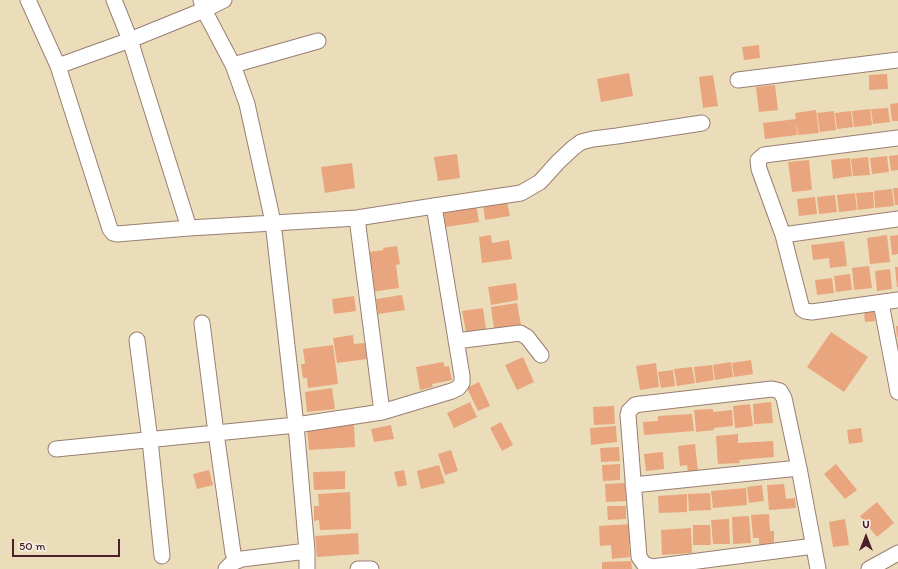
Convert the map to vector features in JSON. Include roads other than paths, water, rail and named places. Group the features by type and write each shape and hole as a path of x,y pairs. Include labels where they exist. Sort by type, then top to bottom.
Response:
{"street":[{"path":"28,0 58,66 110,229 113,233 117,234 273,222 357,218 521,193 540,182 572,148 581,142 592,139 702,123"},
{"path":"114,0 130,40 189,228"},
{"path":"58,66 130,40 202,5 224,0"},
{"path":"202,5 233,65 249,111 273,222 296,425 307,551 306,569"},
{"path":"233,65 318,41"},
{"path":"738,80 898,60"},
{"path":"898,138 764,155 758,160 759,168 783,235 800,306 805,312 898,300"},
{"path":"56,449 296,425 382,412 458,388 462,382 462,376 434,206"},
{"path":"357,218 382,412"},
{"path":"783,235 898,219"},
{"path":"881,303 898,385"},
{"path":"202,323 233,553"},
{"path":"456,341 520,333 527,337 541,355"},
{"path":"137,340 150,440 162,556"},
{"path":"814,546 652,566 644,564 639,557 628,415 629,411 635,405 772,389 780,391 784,398 799,468 814,546 818,569"},
{"path":"633,485 799,468"},
{"path":"226,569 232,563 242,559 307,551"},
{"path":"869,569 898,553"},
{"path":"358,569 371,569"}]}
